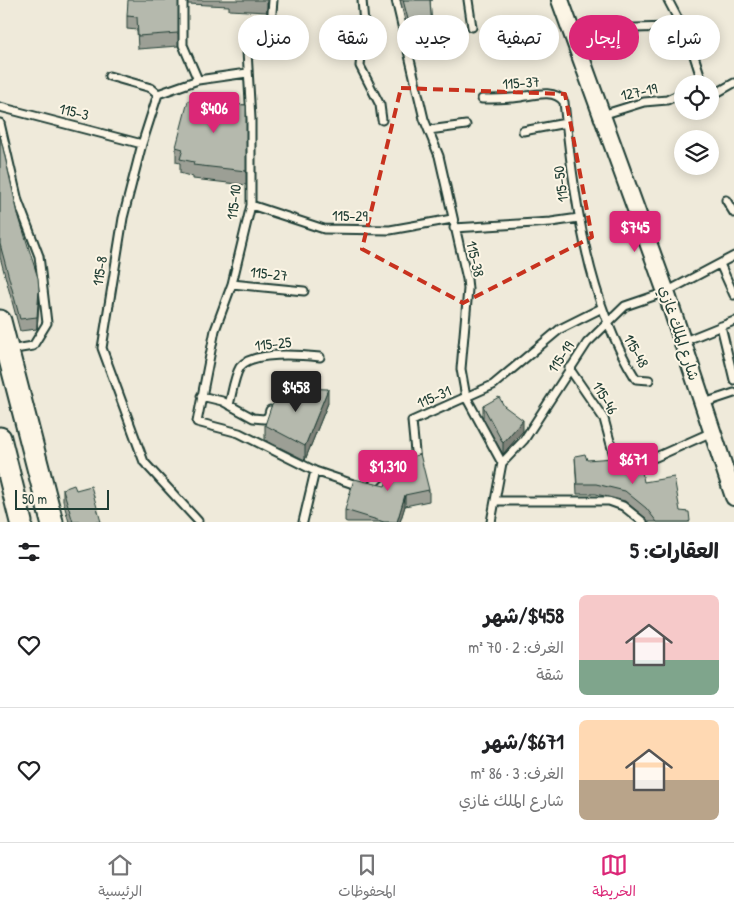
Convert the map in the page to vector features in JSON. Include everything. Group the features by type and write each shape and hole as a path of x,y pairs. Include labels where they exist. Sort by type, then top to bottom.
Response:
{"main road":[{"path":"0,321 52,522"},
{"path":"0,438 22,522"}],"street":[{"name":"شارع الملك غازي","path":"560,0 569,26"},
{"name":"شارع الملك غازي","path":"582,60 666,292 734,497"}],"lane":[{"path":"183,0 183,44 198,80"},
{"name":"115-10","path":"197,422 215,330 232,284 251,205 251,119 247,51 269,49 273,0"},
{"path":"362,0 364,24 360,66 380,105 382,120"},
{"name":"115-38","path":"396,0 429,130 439,156 468,289 461,369 466,398 502,463"},
{"path":"468,0 472,26"},
{"path":"668,0 676,15"},
{"path":"696,60 700,75"},
{"path":"109,76 151,88 158,94 198,80 247,73"},
{"path":"719,92 734,83"},
{"name":"115-8","path":"158,94 142,144 123,218 102,348 144,462 198,522"},
{"name":"115-37","path":"482,99 512,98 539,94 561,98"},
{"name":"127-19","path":"602,115 644,102 667,100 674,97"},
{"name":"115-50","path":"561,98 564,102 579,218 606,324"},
{"name":"115-3","path":"0,107 142,144"},
{"path":"0,123 18,201 39,256 47,323 32,346 8,350"},
{"path":"523,131 566,123"},
{"path":"429,130 466,125"},
{"path":"726,200 734,213"},
{"name":"115-29","path":"251,205 324,229 390,230 452,219"},
{"path":"454,228 551,222 579,218"},
{"name":"115-19","path":"502,463 524,440 586,343 625,306 666,292 734,256"},
{"path":"720,264 734,295"},
{"name":"115-27","path":"232,284 304,291"},
{"name":"115-31","path":"197,422 239,433 315,471 368,489 388,469 416,462 412,421 493,385 560,329 602,308"},
{"path":"682,342 734,321"},
{"name":"115-48","path":"606,324 636,380 649,380"},
{"path":"721,326 734,380"},
{"name":"115-25","path":"230,405 239,369 246,362 254,358 292,355 320,357"},
{"name":"115-46","path":"569,368 604,419 616,463 639,462 656,457 712,432"},
{"path":"702,404 734,393"},
{"path":"201,396 230,405 253,418 264,419 268,417 274,405"},
{"path":"491,522 502,463"},
{"path":"303,522 315,471"},
{"path":"495,501 609,501 623,506 643,522"}],"highlighted area":[{"path":"401,88 565,94 592,237 463,303 362,249"}],"building":[{"path":"128,0 178,0 178,33 138,36 137,17 127,16"},
{"path":"403,0 430,0 431,15 407,15"},
{"path":"228,95 229,104 246,105 246,171 193,165 194,162 180,159 183,149 176,147 188,101"},
{"path":"0,135 18,214 38,278 37,317 20,319 0,244"},
{"path":"297,388 328,389 305,446 265,425 271,407 279,395"},
{"path":"499,397 504,406 523,420 503,443 483,406"},
{"path":"420,454 429,490 405,495 397,522 384,522 345,510 354,479 385,486 387,481 394,483 390,465"},
{"path":"585,454 587,460 639,456 644,482 674,477 680,511 689,512 690,521 657,522 646,508 625,491 596,484 577,484 575,456"},
{"path":"74,485 76,490 91,486 101,522 73,522 63,489"}]}
